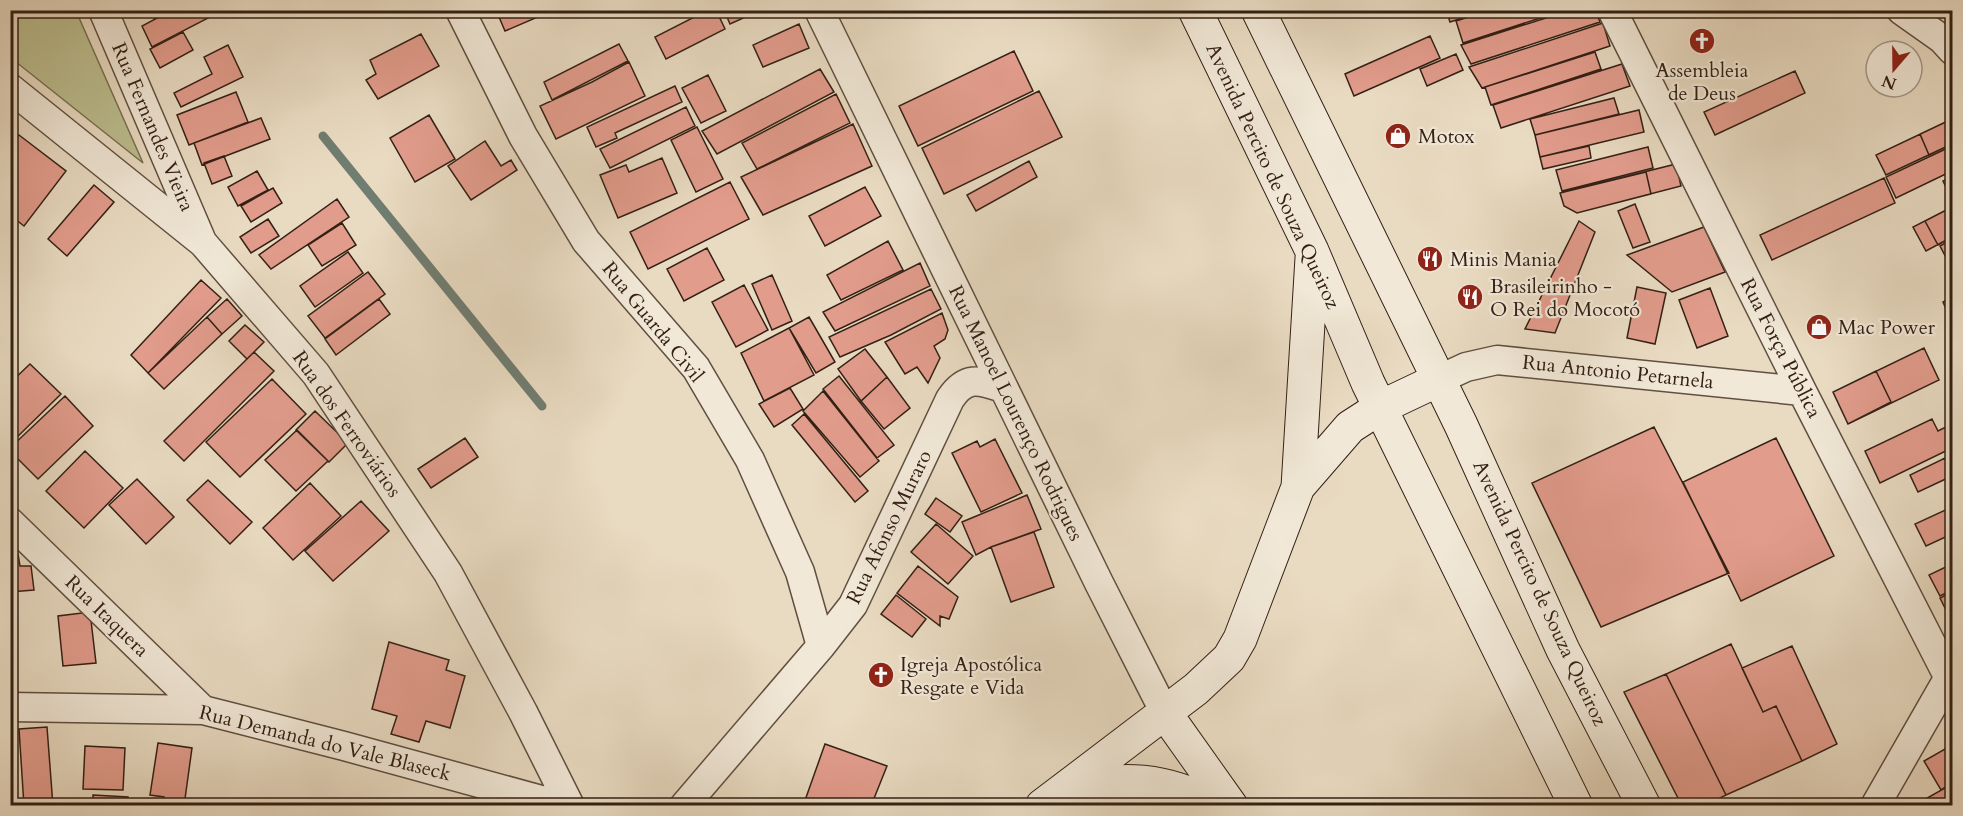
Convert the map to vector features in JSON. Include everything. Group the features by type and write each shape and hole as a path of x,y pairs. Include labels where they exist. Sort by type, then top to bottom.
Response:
{"main road":[{"name":"Avenida Percito de Souza Queiroz","path":"1194,10 1312,251 1368,383 1576,806"},
{"name":"Avenida Percito de Souza Queiroz","path":"1258,10 1461,425 1563,650 1644,806"},
{"path":"1042,806 1211,676 1229,658 1240,639 1298,487 1312,251"},
{"path":"1298,487 1350,427 1381,407 1438,380"},
{"name":"Rua Manoel Lourenço Rodrigues","path":"1165,713 1231,806"},
{"path":"1042,806 1079,788 1106,782 1137,781 1168,785 1197,795 1215,806"}],"street":[{"name":"Rua Fernandes Vieira","path":"103,10 203,243"},
{"name":"Rua Guarda Civil","path":"460,10 523,136 586,241 696,368 750,460 800,572 821,646"},
{"name":"Rua Manoel Lourenço Rodrigues","path":"819,10 1003,388 1165,713"},
{"name":"Rua Força Pública","path":"1612,10 1802,391 1951,681"},
{"path":"1901,10 1942,39 1953,50"},
{"name":"Rua dos Ferroviários","path":"10,88 203,243 316,374 448,573 523,712 570,806"},
{"name":"Rua Antonio Petarnela","path":"1438,380 1466,367 1497,360 1802,391"},
{"name":"Rua Afonso Muraro","path":"684,806 821,646 853,605 950,399 958,387 981,381 1003,388"},
{"name":"Rua Itaquera","path":"10,522 203,710"},
{"path":"1875,806 1951,681"},
{"name":"Rua Demanda do Vale Blaseck","path":"10,707 203,710 563,806"}],"green space":[{"path":"10,11 76,11 143,163 11,58"}],"building":[{"path":"151,10 172,10 155,19"},
{"path":"172,10 212,10 214,15 152,47 142,26"},
{"path":"496,10 554,10 505,31"},
{"path":"708,10 716,10 725,29 666,59 655,37"},
{"path":"724,10 761,10 730,24"},
{"path":"1446,10 1487,10 1450,22"},
{"path":"1490,10 1565,10 1463,43 1456,21"},
{"path":"1571,10 1595,10 1600,22 1471,64 1461,45"},
{"path":"1603,23 1610,46 1482,88 1469,67"},
{"path":"799,24 809,48 763,67 753,45"},
{"path":"183,32 193,50 160,68 150,49"},
{"path":"421,34 439,66 378,99 366,80 376,74 370,60"},
{"path":"1430,36 1440,58 1354,96 1345,74"},
{"path":"619,44 628,61 552,100 544,82"},
{"path":"228,45 243,77 181,107 174,93 212,74 204,57"},
{"path":"1014,51 1033,91 918,146 899,106"},
{"path":"1595,52 1601,69 1491,105 1485,87"},
{"path":"1456,54 1463,70 1427,86 1420,69"},
{"path":"629,62 645,96 556,139 540,106"},
{"path":"1622,64 1630,86 1501,128 1493,105"},
{"path":"820,69 834,92 717,154 702,131"},
{"path":"1795,71 1805,93 1715,135 1704,112"},
{"path":"708,75 726,111 701,123 682,88"},
{"path":"675,86 682,102 615,133 617,138 596,147 587,127"},
{"path":"1039,91 1062,137 944,194 922,148"},
{"path":"236,92 248,122 189,145 177,115"},
{"path":"836,94 850,123 757,169 742,143"},
{"path":"1614,98 1619,114 1535,135 1530,119"},
{"path":"686,107 695,126 610,168 600,149"},
{"path":"1639,110 1644,132 1540,157 1535,135"},
{"path":"429,115 455,159 415,182 390,138"},
{"path":"261,118 270,139 202,165 194,143"},
{"path":"1952,119 1952,144 1886,175 1876,155"},
{"path":"1952,119 1952,144 1929,155 1920,134"},
{"path":"853,124 872,166 763,215 741,177"},
{"path":"697,127 723,179 696,192 671,140"},
{"path":"19,135 66,171 24,226 10,215 10,146"},
{"path":"485,141 501,166 511,160 517,170 471,200 448,166"},
{"path":"1589,146 1591,158 1543,169 1540,157"},
{"path":"1952,146 1952,171 1896,198 1886,177"},
{"path":"1648,147 1653,168 1562,191 1556,170"},
{"path":"224,156 232,176 212,184 204,163"},
{"path":"662,158 677,193 618,218 600,175 626,165 629,172"},
{"path":"1029,161 1037,177 976,211 967,195"},
{"path":"1676,164 1681,186 1577,213 1564,206 1560,193"},
{"path":"257,171 268,190 238,206 228,187"},
{"path":"1646,172 1651,194 1577,213 1564,206 1560,193"},
{"path":"1952,177 1952,199 1943,181"},
{"path":"1884,178 1895,203 1772,260 1760,235"},
{"path":"1884,178 1895,203 1772,260 1760,235"},
{"path":"730,182 749,219 648,269 630,232"},
{"path":"94,185 114,202 67,256 48,239"},
{"path":"865,187 881,216 825,246 809,216"},
{"path":"273,188 282,203 251,222 241,206"},
{"path":"337,199 349,217 271,269 259,255"},
{"path":"1635,204 1650,242 1633,248 1618,211"},
{"path":"1952,207 1952,237 1926,251 1913,227"},
{"path":"1952,207 1952,237 1938,245 1925,221"},
{"path":"268,219 279,236 251,253 240,237"},
{"path":"1579,221 1595,232 1555,333 1525,329"},
{"path":"342,223 356,245 322,266 308,245"},
{"path":"1704,227 1725,272 1672,292 1627,255"},
{"path":"1952,239 1952,266 1951,267 1940,246"},
{"path":"888,241 903,270 841,300 827,275"},
{"path":"707,248 724,280 684,301 667,269"},
{"path":"348,252 363,273 315,307 300,286"},
{"path":"920,263 930,286 835,331 823,312"},
{"path":"368,272 385,294 325,338 308,316"},
{"path":"772,275 792,321 772,330 752,284"},
{"path":"201,280 221,298 148,373 131,355"},
{"path":"744,285 768,330 736,347 712,302"},
{"path":"1637,287 1666,293 1655,344 1627,338"},
{"path":"1710,288 1728,336 1697,348 1679,300"},
{"path":"931,289 941,309 891,335 840,357 829,337"},
{"path":"1952,297 1952,322 1943,302"},
{"path":"227,299 242,316 222,334 207,317"},
{"path":"379,299 390,314 336,355 325,339"},
{"path":"942,313 948,330 945,339 934,346 940,358 928,383 917,367 905,374 885,342"},
{"path":"207,317 222,334 164,389 148,373"},
{"path":"809,317 835,362 816,373 789,328"},
{"path":"245,325 264,342 247,359 229,341"},
{"path":"789,328 814,375 764,401 741,353"},
{"path":"1924,348 1939,380 1848,424 1833,392"},
{"path":"865,349 887,377 861,401 838,369"},
{"path":"254,352 274,371 184,461 164,441"},
{"path":"30,364 61,394 10,444 10,383"},
{"path":"1876,371 1891,402 1848,424 1833,392"},
{"path":"839,376 894,445 877,458 823,389"},
{"path":"887,377 910,408 884,429 861,401"},
{"path":"272,379 306,414 240,477 206,442"},
{"path":"790,388 803,409 774,427 759,404"},
{"path":"823,391 879,461 860,477 803,411"},
{"path":"65,396 93,426 38,479 10,451 10,448"},
{"path":"315,411 348,443 329,462 296,430"},
{"path":"804,414 868,491 855,502 792,425"},
{"path":"1932,419 1938,431 1952,424 1952,448 1880,483 1865,451"},
{"path":"1654,427 1729,573 1601,627 1532,483"},
{"path":"297,430 328,461 296,491 265,460"},
{"path":"465,438 478,457 431,488 418,469"},
{"path":"1776,438 1834,556 1741,601 1683,482"},
{"path":"995,439 1022,493 981,512 952,453 977,441 980,447"},
{"path":"85,451 123,488 84,528 46,491"},
{"path":"1945,458 1952,476 1918,492 1910,475"},
{"path":"137,479 174,517 146,544 109,505"},
{"path":"208,480 252,522 230,544 187,500"},
{"path":"310,483 341,516 293,560 263,528"},
{"path":"1027,495 1041,529 991,547 976,555 962,522"},
{"path":"936,498 962,516 950,532 925,514"},
{"path":"361,501 389,531 333,581 305,551"},
{"path":"1952,507 1952,534 1926,546 1915,524"},
{"path":"936,524 973,556 948,584 911,552"},
{"path":"1034,532 1054,587 1011,602 991,547"},
{"path":"18,554 20,566 31,566 34,590 10,592 10,555"},
{"path":"1952,564 1952,590 1940,596 1929,575"},
{"path":"918,566 958,597 949,619 940,616 940,626 897,593"},
{"path":"1952,592 1952,622 1940,598"},
{"path":"896,595 926,619 912,637 881,614"},
{"path":"90,612 96,663 63,666 58,616"},
{"path":"389,642 449,660 446,670 465,676 450,728 426,721 419,742 391,734 397,716 372,709"},
{"path":"1731,644 1763,712 1776,706 1802,761 1726,795 1666,674"},
{"path":"1792,646 1837,744 1802,761 1776,706 1763,712 1742,668"},
{"path":"1666,674 1726,795 1705,806 1682,806 1624,692"},
{"path":"47,727 53,806 24,806 19,729"},
{"path":"158,743 192,748 184,806 163,806 164,797 150,795"},
{"path":"825,744 887,766 871,806 803,806"},
{"path":"1952,745 1952,783 1941,790 1924,761"},
{"path":"85,746 125,748 123,790 83,789"},
{"path":"1952,784 1952,806 1913,806"},
{"path":"93,795 128,797 127,806 93,806"}],"waterway":[{"path":"323,136 542,406"}],"place":[{"name":"Assembleia de Deus","path":"1702,41"},
{"name":"Motox","path":"1398,136"},
{"name":"Minis Mania","path":"1430,259"},
{"name":"Brasileirinho - O Rei do Mocotó","path":"1470,297"},
{"name":"Mac Power","path":"1819,327"},
{"name":"Igreja Apostólica Resgate e Vida","path":"881,675"}]}
